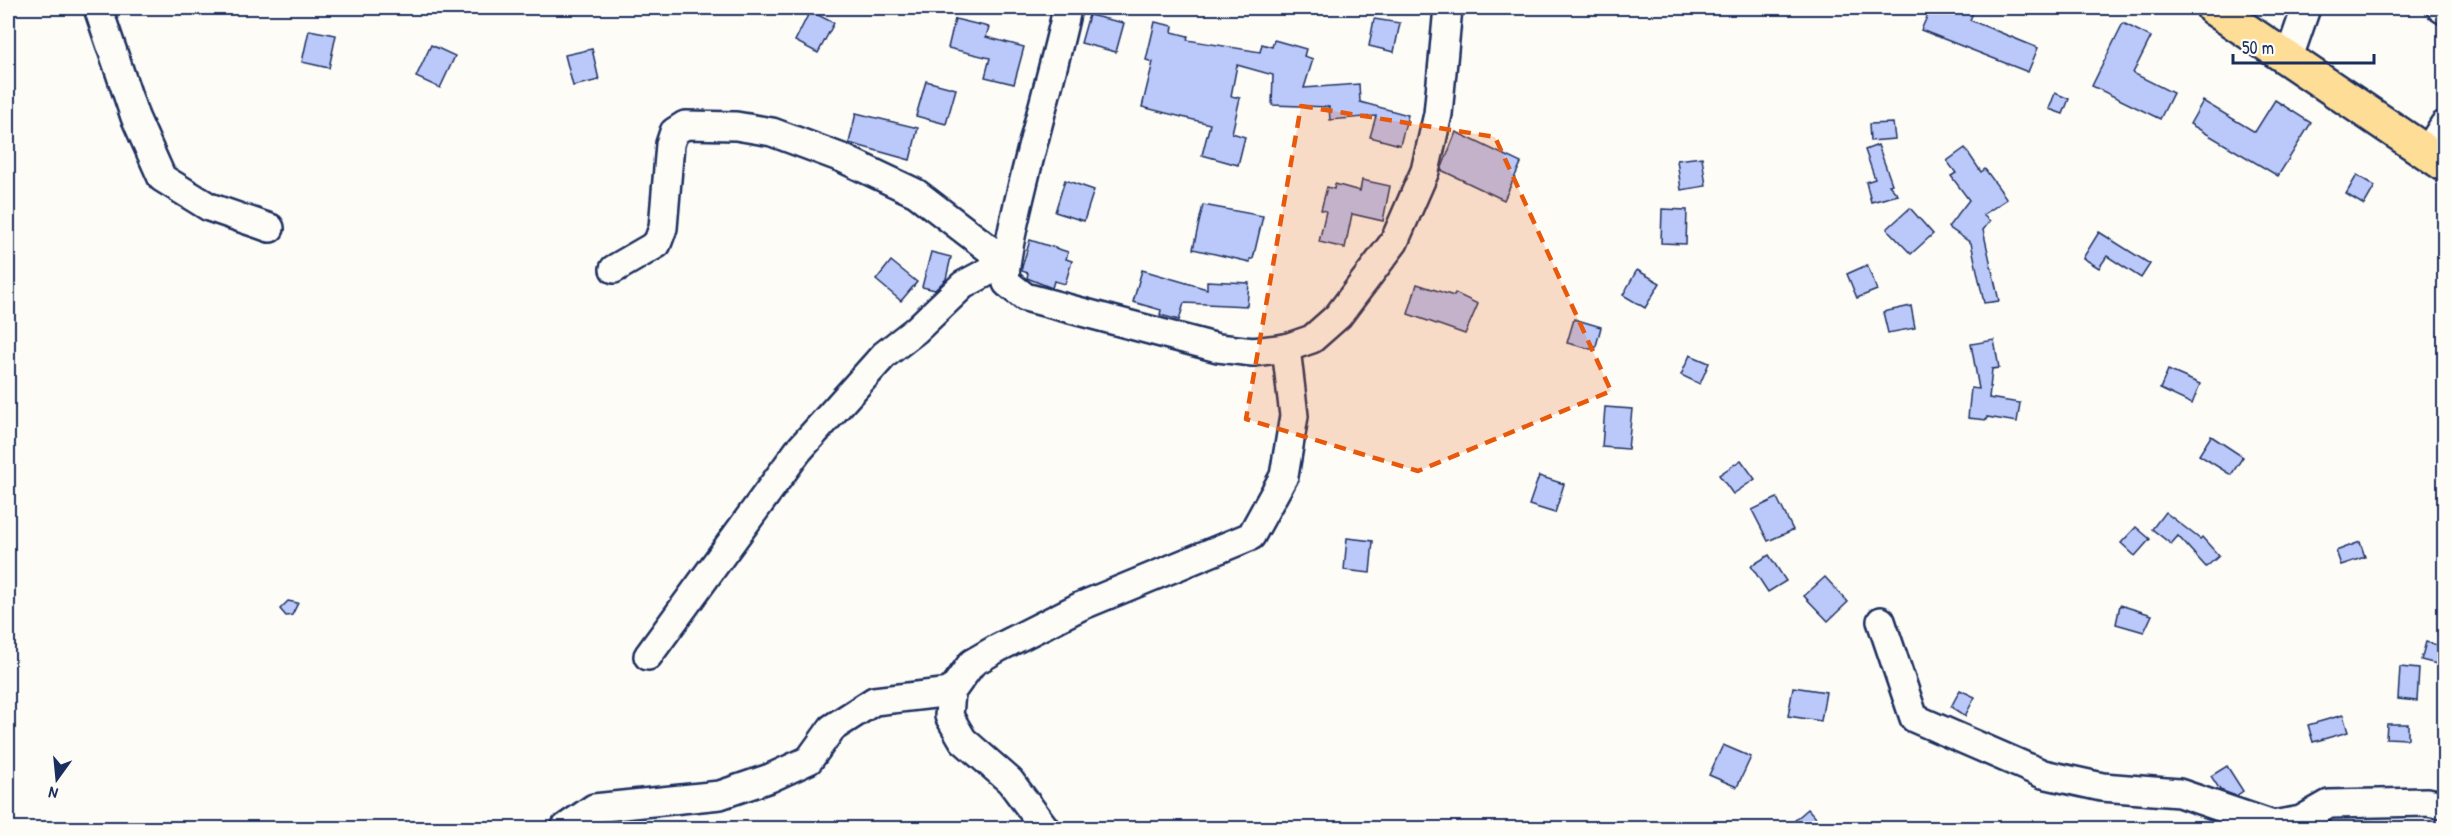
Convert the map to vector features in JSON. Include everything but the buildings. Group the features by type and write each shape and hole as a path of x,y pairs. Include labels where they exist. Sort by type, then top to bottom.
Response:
{"main road":[{"path":"2213,8 2289,57 2439,147"}],"street":[{"path":"98,8 131,107 162,178 208,207 270,228"},
{"path":"1068,8 1006,262 1004,276 1007,283 1025,297 1218,348 1253,352 1286,348 1312,339 1338,316 1394,242 1425,171 1438,114 1448,8"},
{"path":"2289,57 2306,8"},
{"path":"614,269 657,244 663,228 670,144 674,132 685,125 735,126 772,132 842,158 916,193 1006,262"},
{"path":"648,656 798,451 884,355 916,330 963,285 1006,262"},
{"path":"1045,828 1010,781 963,740 949,716 951,692 972,663 998,648 1081,606 1251,536 1284,476 1294,416 1286,348"},
{"path":"1881,621 1914,718 2043,774 2102,787 2179,793 2273,825 2301,820 2329,804 2427,802 2445,805"},
{"path":"565,828 594,808 720,795 770,778 809,760 832,728 874,701 951,692"}],"highlighted area":[{"path":"1301,106 1495,137 1611,391 1418,471 1246,419"}]}
